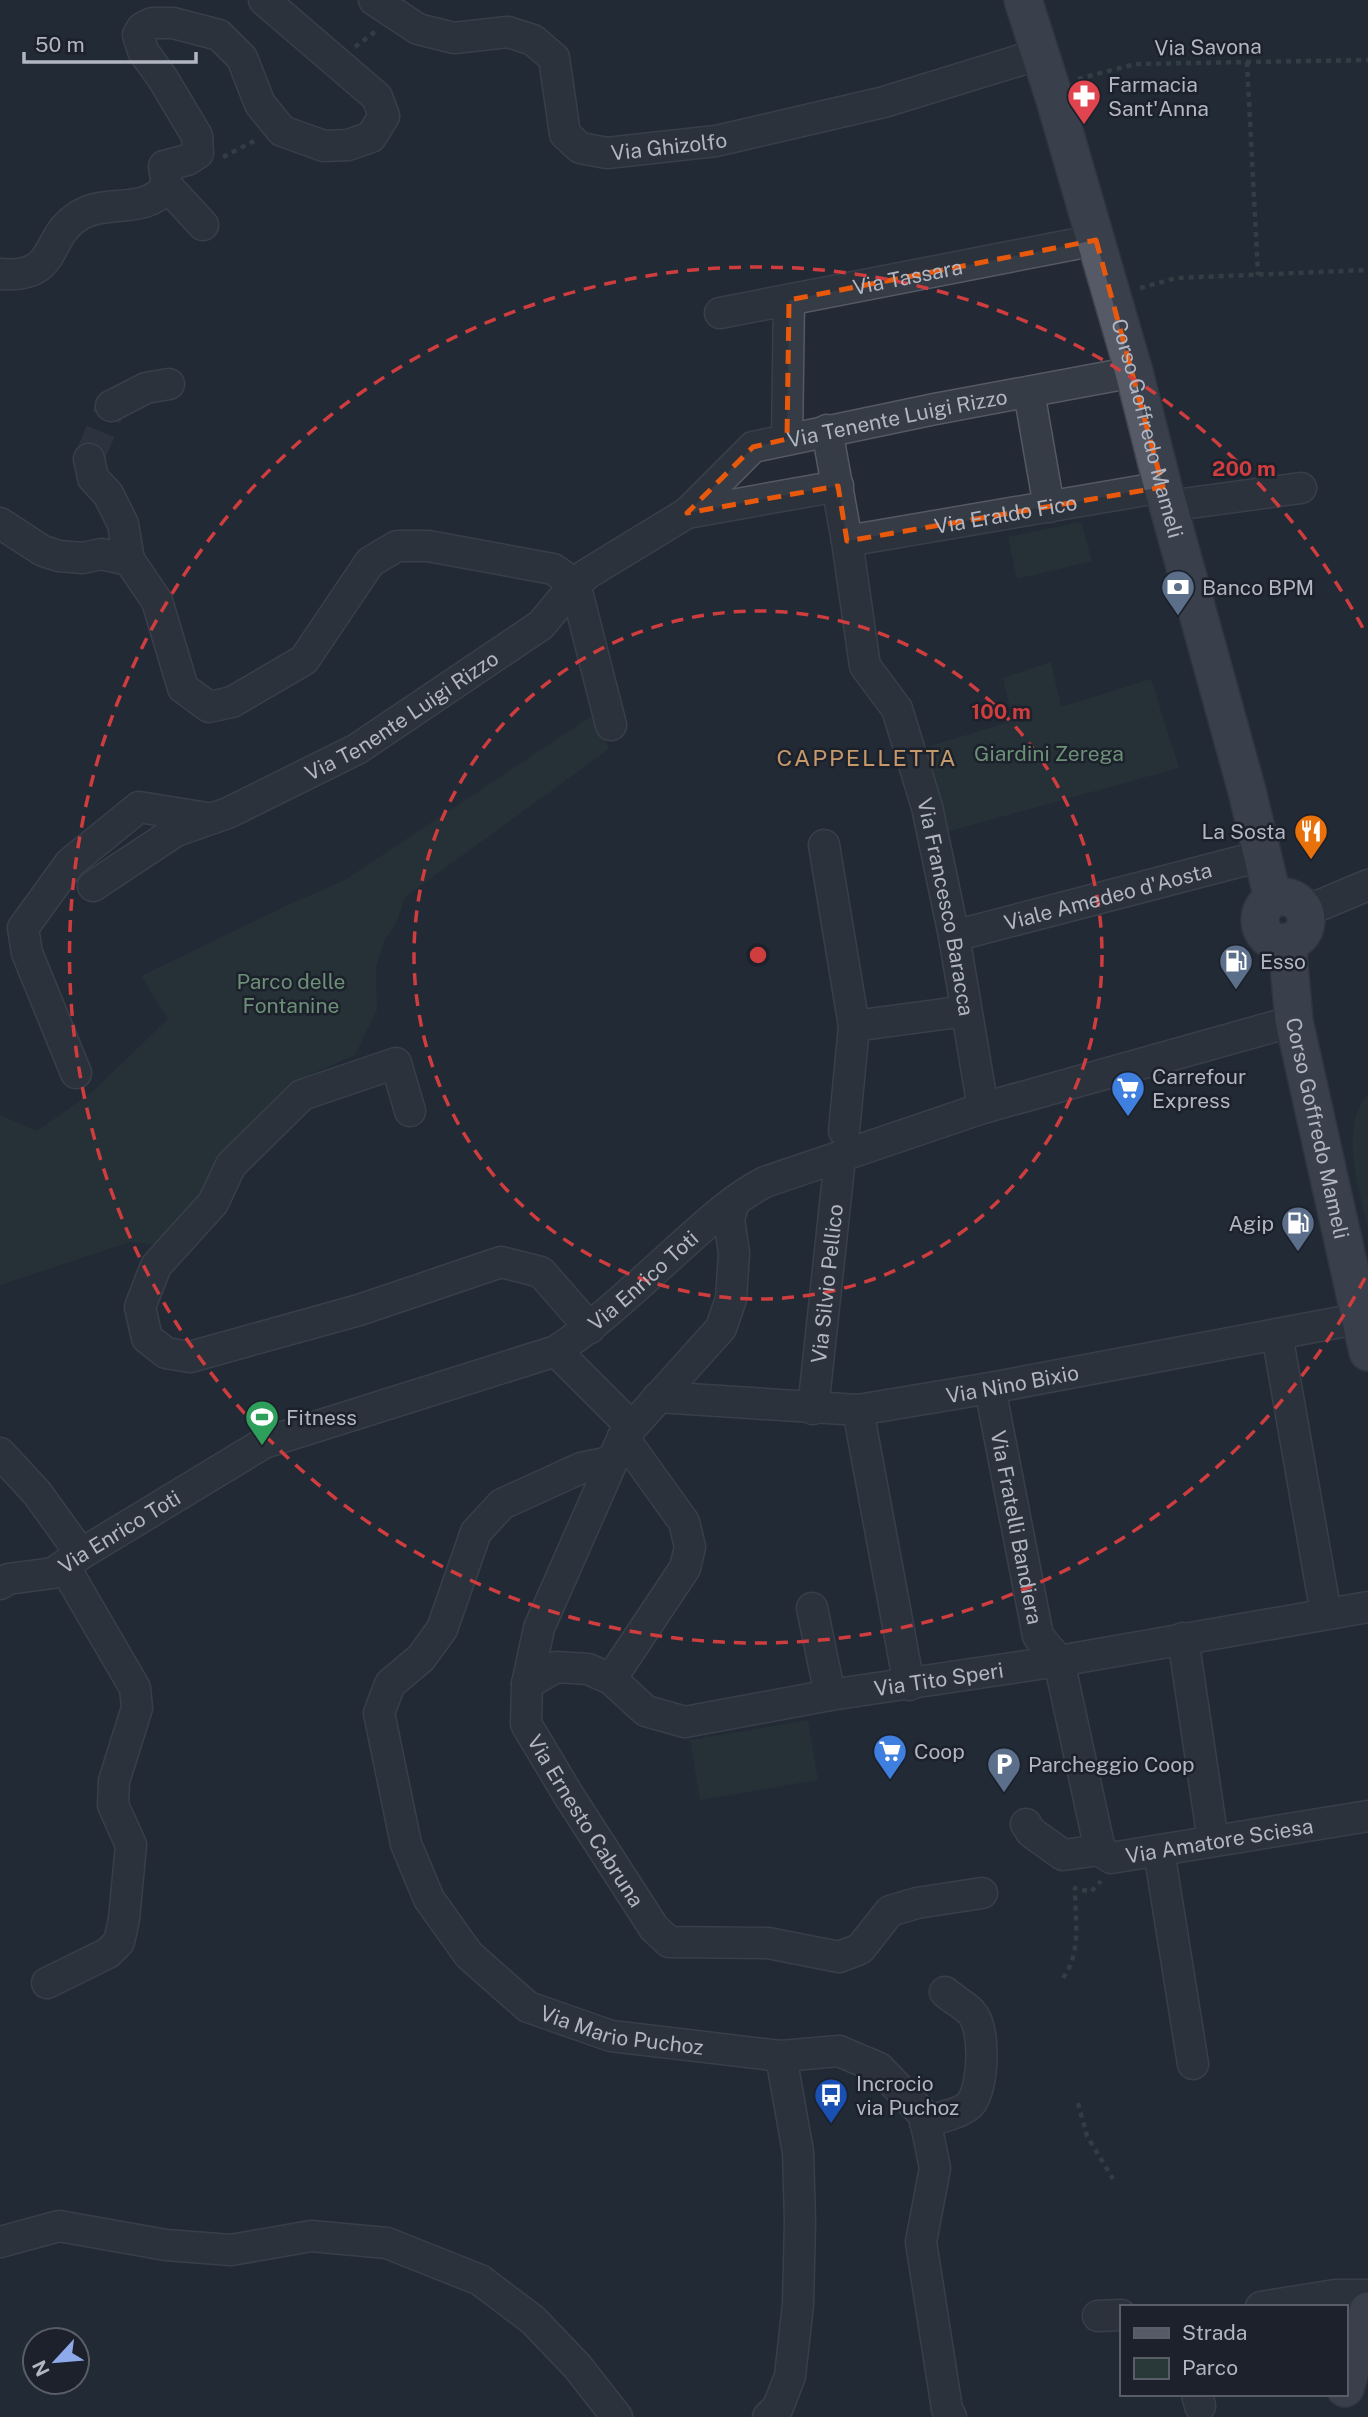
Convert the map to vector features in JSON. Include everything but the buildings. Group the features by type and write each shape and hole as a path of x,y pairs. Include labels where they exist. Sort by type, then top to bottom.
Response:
{"main road":[{"name":"Corso Goffredo Mameli","path":"1023,0 1134,372 1247,791 1261,856 1288,918 1294,1021 1365,1335"},
{"path":"1347,2379 1368,2311"},
{"path":"1338,2417 1343,2396"}],"street":[{"path":"202,225 167,186 164,166 187,160 198,153 197,135 143,51 138,35 142,28 152,23 173,23 219,35 242,58 260,104 280,128 324,145 348,145 371,137 384,116 377,97 264,0"},
{"name":"Via Ghizolfo","path":"386,8 418,29 454,38 508,32 533,40 554,58 565,134 580,148 607,153 716,141 884,102 1045,70"},
{"path":"0,274 16,275 31,272 41,266 65,229 84,212 150,201 167,186"},
{"name":"Via Tassara","path":"720,313 1096,240"},
{"path":"787,439 789,300"},
{"name":"Via Tenente Luigi Rizzo","path":"93,886 176,831 228,813 357,749 541,625 575,584 687,513 752,447 827,430 1134,372"},
{"path":"111,406 146,388 169,384"},
{"path":"1028,392 1048,507"},
{"name":"Via Francesco Baracca","path":"827,430 866,666 898,709 927,807 954,936 983,1108"},
{"path":"89,459 93,478 108,494 123,524 129,560 157,601 183,688 209,706 232,702 304,660 370,562 397,546 428,546 553,569 575,584 611,725"},
{"name":"Via Tenente Luigi Rizzo","path":"687,513 838,486"},
{"name":"Via Eraldo Fico","path":"847,541 1048,507 1301,488"},
{"path":"0,523 43,551 59,556 83,558 101,554 129,560"},
{"path":"76,1073 27,953 23,928 70,863 139,807 211,819"},
{"name":"Via Silvio Pellico","path":"813,1409 854,1026 824,845"},
{"name":"Viale Amedeo d'Aosta","path":"954,936 1261,856"},
{"path":"1288,918 1368,885"},
{"path":"854,1026 966,1011"},
{"name":"Via Enrico Toti","path":"3,1579 53,1573 264,1443 556,1351 590,1328 708,1222 749,1191 842,1144 983,1108 1294,1021"},
{"path":"411,1111 396,1063 302,1095 231,1165 213,1203 156,1266 140,1307 147,1338 166,1353 190,1357 359,1310 501,1262 541,1272 590,1328"},
{"name":"Via Ernesto Cabruna","path":"734,1202 729,1219 734,1253 731,1299 721,1328 621,1442 539,1628 527,1684 527,1724 569,1796 654,1928 669,1942 768,1943 839,1957 860,1948 890,1911 918,1903 982,1893"},
{"path":"1277,1334 1326,1614"},
{"name":"Via Nino Bixio","path":"658,1397 858,1410 1277,1334 1365,1335"},
{"path":"556,1351 621,1442 684,1522 690,1547 685,1568 611,1679"},
{"name":"Via Fratelli Bandiera","path":"990,1388 1038,1636 1059,1661"},
{"path":"858,1410 909,1685"},
{"name":"Via Mario Puchoz","path":"621,1442 581,1468 502,1504 476,1532 442,1629 421,1658 390,1684 379,1713 406,1844 429,1899 469,1955 528,2007 611,2036 781,2056 839,2051 878,2068 924,2115 935,2168 921,2242 947,2409 951,2417"},
{"path":"0,1453 37,1493 73,1560 135,1688 137,1708 114,1781 113,1805 131,1845 124,1919 119,1942 108,1953 47,1983"},
{"name":"Via Tito Speri","path":"527,1684 556,1667 588,1669 611,1679 646,1711 685,1723 830,1695 1059,1661 1368,1607"},
{"path":"811,1608 830,1695"},
{"path":"1183,1638 1213,1841"},
{"name":"Via Amatore Sciesa","path":"1059,1661 1106,1854 1159,1851 1368,1816"},
{"path":"1026,1824 1031,1832 1063,1855 1106,1854"},
{"path":"1159,1851 1193,2064"},
{"path":"925,2122 966,2108 972,2103 982,2074 981,2045 972,2012 945,1992"},
{"path":"768,2417 778,2407 790,2376 798,2304 798,2152 781,2056"},
{"path":"0,2242 59,2226 166,2245 231,2250 311,2236 387,2243 480,2280 533,2320 577,2366 617,2417"},
{"path":"1273,2305 1335,2295 1368,2295"}],"path":[{"path":"335,62 386,8"},
{"name":"Via Savona","path":"1045,70 1135,64 1368,60"},
{"path":"1247,62 1258,275"},
{"path":"222,157 280,128"},
{"path":"1112,296 1176,278 1368,270"},
{"path":"1063,1978 1076,1949 1074,1888 1091,1892 1106,1875 1106,1854"},
{"path":"1078,2103 1087,2136 1113,2179"}],"highlighted area":[{"path":"1096,240 1163,487 847,541 838,486 687,513 753,447 787,439 789,300"}],"green space":[{"path":"1081,522 1092,561 1017,579 1008,537"},
{"name":"Giardini Zerega","path":"1051,662 1061,707 1151,679 1179,768 942,833 923,748 1013,721 1003,678"},
{"name":"Parco delle Fontanine","path":"596,713 609,749 405,897 397,921 384,941 376,968 377,1010 355,1055 293,1082 162,1245 130,1242 0,1285 0,1115 37,1131 91,1093 168,1019 141,976 345,880"},
{"path":"1368,1094 1368,1229 1357,1178 1353,1141 1354,1123 1359,1107"},
{"path":"808,1720 818,1780 700,1800 690,1740"}],"tunnel":[{"path":"89,459 111,406"}],"place":[{"name":"Farmacia Sant'Anna","path":"1084,126"},
{"name":"Banco BPM","path":"1178,617"},
{"name":"La Sosta","path":"1311,861"},
{"name":"Esso","path":"1236,991"},
{"name":"Carrefour Express","path":"1128,1118"},
{"name":"Agip","path":"1298,1253"},
{"name":"Fitness","path":"262,1447"},
{"name":"Coop","path":"890,1781"},
{"name":"Parcheggio Coop","path":"1004,1794"},
{"name":"Incrocio via Puchoz","path":"831,2125"}],"district":[{"name":"CAPPELLETTA","path":"867,757"}]}
